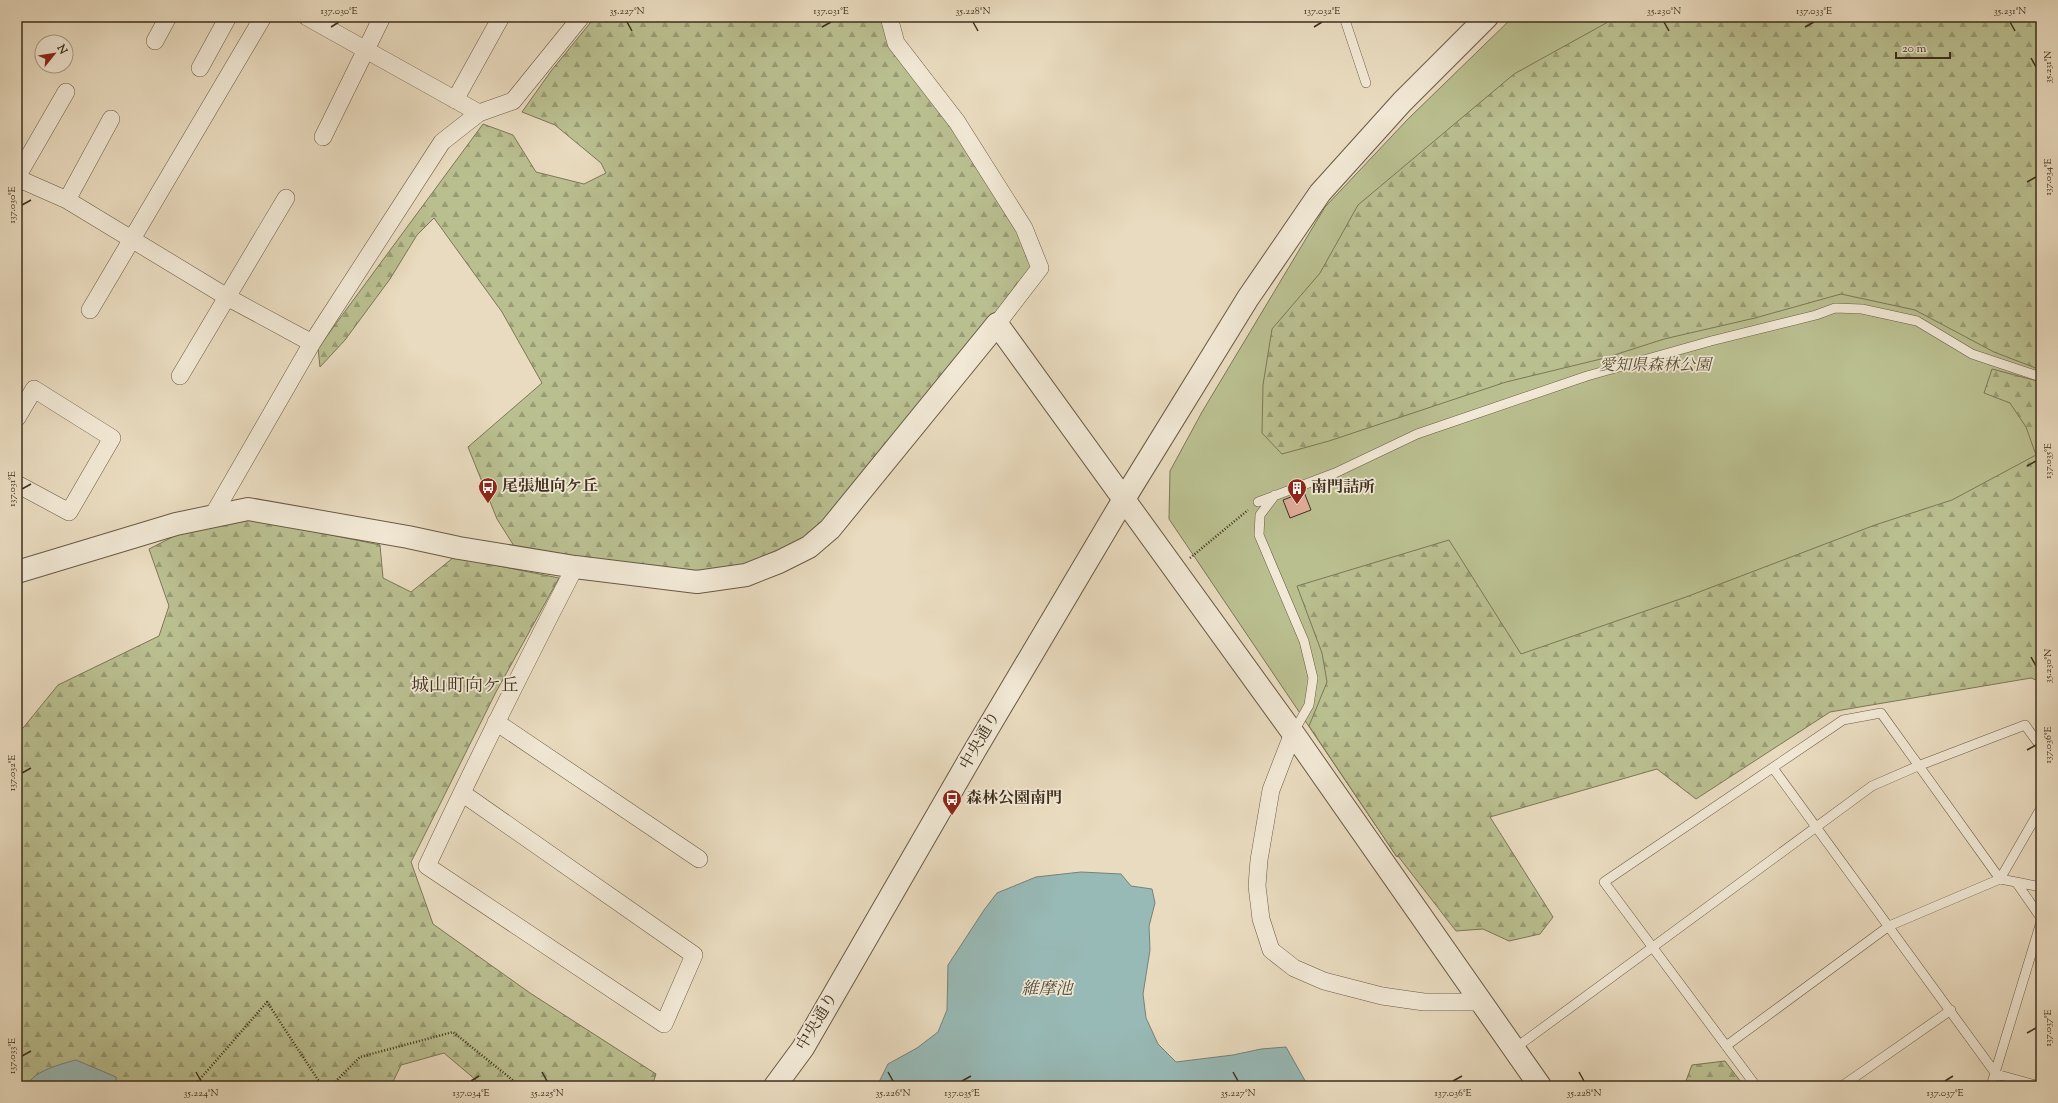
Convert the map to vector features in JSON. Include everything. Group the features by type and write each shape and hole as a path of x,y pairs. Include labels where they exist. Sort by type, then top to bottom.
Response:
{"street":[{"path":"155,41 168,17"},
{"path":"200,68 228,17"},
{"path":"90,310 263,17"},
{"path":"307,17 479,113"},
{"path":"323,137 382,17"},
{"path":"455,100 501,17"},
{"path":"213,515 312,343 442,142 479,113 513,101 581,17"},
{"path":"17,572 176,524 213,515 248,509 408,537 459,548 575,567 697,582 746,575 779,562 809,547 830,529 997,324 1040,268 1024,228 957,122 896,43 889,17"},
{"name":"中央通り","path":"776,1086 803,1048 971,757 1124,499 1248,298 1320,193 1402,102 1487,17"},
{"path":"66,92 17,177 67,200 227,297 312,343"},
{"path":"67,200 111,119"},
{"path":"180,376 286,198"},
{"path":"997,324 1293,733 1540,1086"},
{"path":"17,418 34,389 112,438 69,512 17,484"},
{"path":"462,793 694,955 664,1024 427,866 496,722 575,567"},
{"path":"496,722 699,859"},
{"path":"1293,733 1271,790 1259,860 1258,886 1261,919 1271,950 1294,968 1324,981 1382,996 1424,1002 1481,1002"}],"lane":[{"path":"1344,17 1366,83"},
{"path":"1258,502 1335,473 1417,434 1586,376 1711,341 1816,315 1835,308 1862,309 1917,321 1972,354 2041,377"},
{"path":"1275,495 1260,515 1259,535 1304,641 1313,678 1309,705 1293,733"},
{"path":"1756,1086 1604,882 1844,720 1881,713 2000,879"},
{"path":"1514,1050 1872,786 1918,766 2025,725 2041,747"},
{"path":"1773,768 1951,1010 1996,1074 2039,1086"},
{"path":"2000,879 2041,808"},
{"path":"1726,1046 1889,926 2000,879 2041,887"},
{"path":"2016,882 2041,918"},
{"path":"1992,1086 2041,922"},
{"path":"1842,1086 1951,1010"}],"path":[{"path":"1175,570 1258,502"},
{"path":"194,1086 267,1002 322,1086"},
{"path":"331,1086 360,1057 453,1032 520,1086"}],"green space":[{"path":"595,17 886,17 1022,229 1036,267 828,527 746,568 698,572 579,558 514,546 497,519 468,447 542,383 502,312 434,218 417,235 390,279 345,340 320,367 318,348 483,124 513,135 536,172 584,184 606,173 601,163 555,125 522,112 551,71"},
{"name":"愛知県森林公園","path":"1513,17 2041,17 2041,638 1442,776 1397,857 1169,519 1170,471 1202,412 1325,207 1408,119"},
{"path":"1617,17 2041,17 2041,370 1994,352 1915,310 1841,294 1755,318 1664,339 1605,358 1506,382 1329,441 1282,454 1262,433 1263,385 1272,329 1320,273 1358,205 1514,74"},
{"path":"1992,369 2041,382 2041,682 2031,678 1830,712 1696,799 1657,769 1490,817 1553,917 1540,934 1509,941 1483,929 1456,931 1398,856 1400,853 1397,857 1309,726 1327,682 1322,653 1297,586 1449,540 1521,654 1686,597 1875,525 1952,500 2036,455 2026,427 2010,403 1984,393"},
{"path":"249,518 380,545 383,578 411,592 454,557 559,578 496,692 411,862 433,924 530,993 656,1074 652,1086 483,1086 444,1053 401,1065 391,1086 17,1086 17,729 23,728 58,685 159,636 169,606 149,549 198,524"},
{"path":"1725,1061 1744,1086 1684,1086 1692,1065"}],"water":[{"name":"維摩池","path":"1081,872 1121,874 1131,886 1152,889 1155,903 1149,926 1150,950 1143,994 1146,1018 1158,1044 1176,1062 1233,1055 1261,1049 1286,1047 1308,1086 877,1086 888,1064 917,1048 938,1032 947,1010 948,965 997,893 1036,877"},
{"path":"76,1060 116,1077 117,1086 27,1086 35,1076 41,1072"}],"building":[{"name":"南門詰所","path":"1304,492 1311,510 1290,518 1283,500"}],"place":[{"name":"尾張旭向ケ丘","path":"488,504"},
{"name":"南門詰所","path":"1297,505"},
{"name":"森林公園南門","path":"952,816"}],"district":[{"name":"城山町向ケ丘","path":"465,687"}]}
